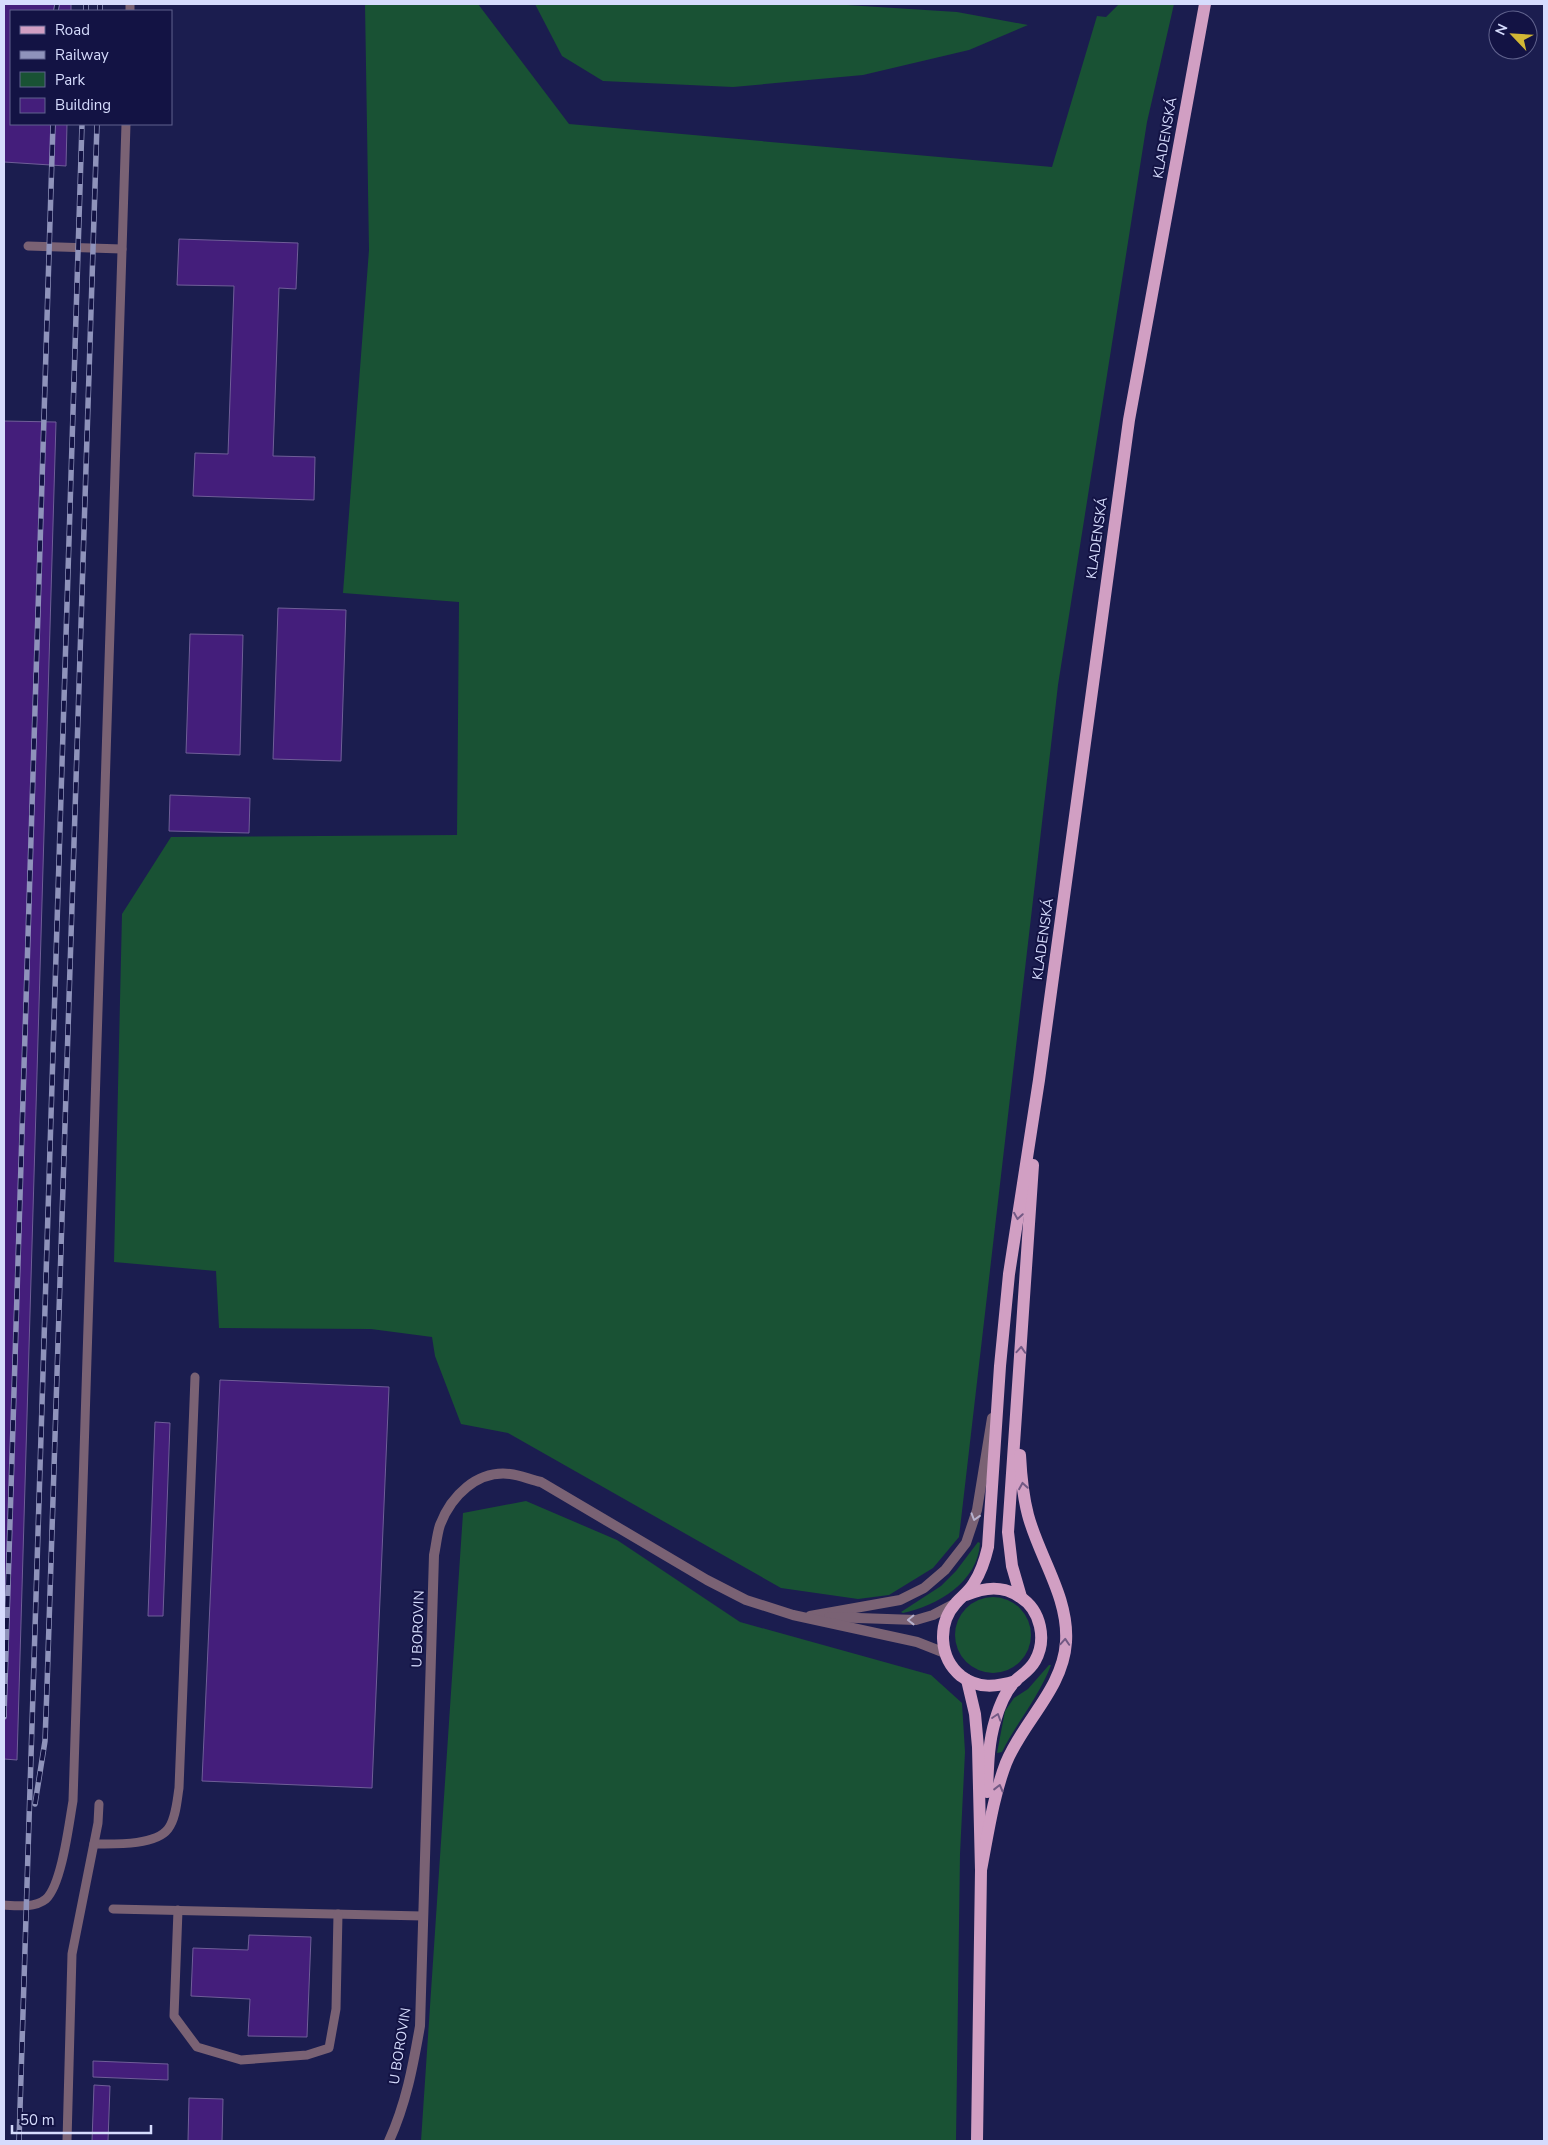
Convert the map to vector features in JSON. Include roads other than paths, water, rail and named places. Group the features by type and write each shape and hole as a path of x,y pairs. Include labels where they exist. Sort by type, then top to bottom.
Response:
{"main road":[{"name":"KLADENSKÁ","path":"1039,1080 1129,420 1204,4"},
{"path":"966,1595 982,1568 988,1547 1000,1366 1009,1274 1039,1080"},
{"path":"1021,1597 1012,1566 1008,1532 1039,1080"},
{"path":"981,1870 1006,1763 1026,1725 1053,1685 1060,1671 1066,1641 1063,1611 1028,1516 1020,1465 1017,1399"},
{"path":"981,1870 992,1732 1000,1706 1016,1681 1027,1672 1035,1661 1040,1647 1041,1633 1038,1620 1031,1607 1021,1597 1009,1590 980,1589 966,1595 956,1603 948,1614 944,1626 942,1640 950,1664 967,1680 983,1686 1000,1686 1016,1681"},
{"path":"967,1680 975,1714 978,1747 981,1870 978,2141"}],"street":[{"path":"810,1616 900,1600 924,1588 945,1570 966,1543 977,1510 1000,1366"},
{"name":"U BOROVIN","path":"389,2141 404,2103 411,2077 420,2026 434,1555 440,1525 455,1497 473,1482 489,1475 510,1474 540,1482 708,1580 746,1600 793,1615"},
{"path":"793,1615 916,1620 933,1615 956,1603"},
{"path":"793,1615 917,1642 945,1653"}],"lane":[{"path":"4,1905 26,1906 45,1899 54,1887 63,1856 72,1801 126,125"},
{"path":"28,246 122,249"},
{"path":"94,1844 127,1844 157,1837 168,1829 179,1788 195,1377"},
{"path":"68,2141 72,1954 94,1844 99,1804"},
{"path":"113,1909 423,1916"},
{"path":"178,1910 174,2016 197,2047 241,2060 307,2055 329,2048 336,2009 338,1914"}],"railway":[{"path":"56,10 57,4"},
{"path":"86,4 86,10"},
{"path":"100,4 100,10"},
{"path":"4,1717 53,125"},
{"path":"19,2141 82,125"},
{"path":"35,1804 45,1741 47,1687 97,125"}]}
